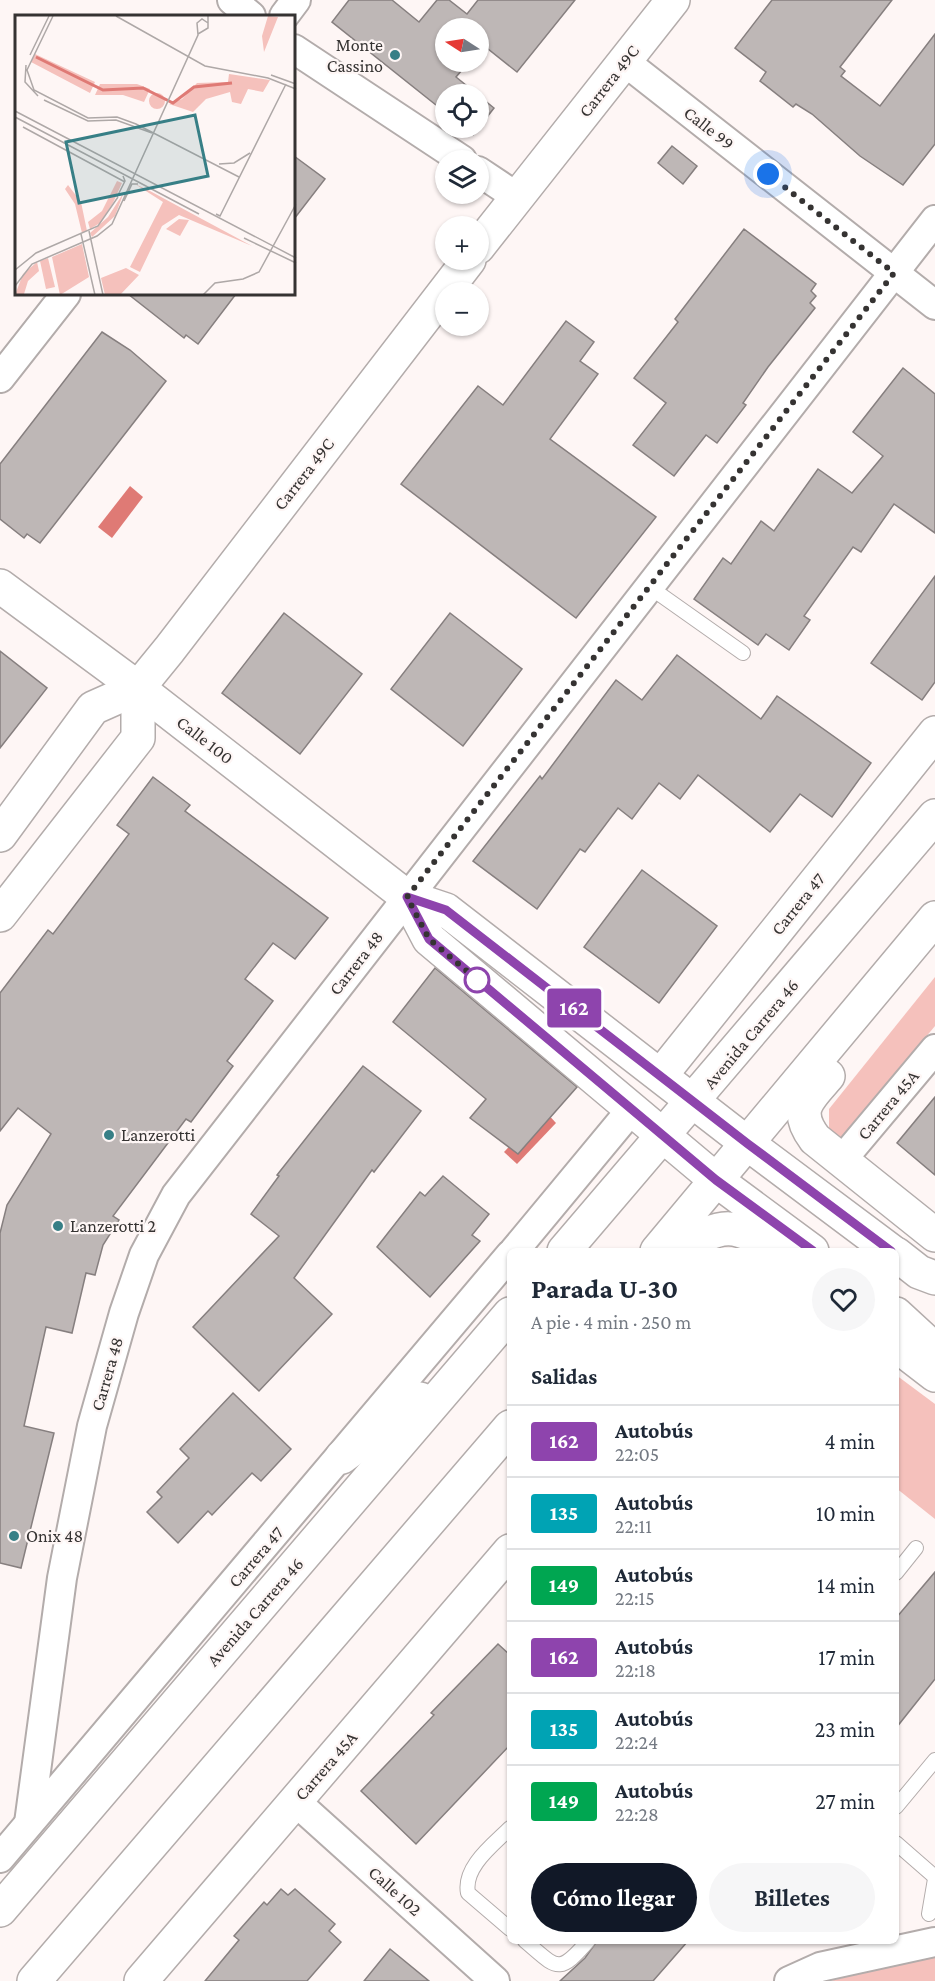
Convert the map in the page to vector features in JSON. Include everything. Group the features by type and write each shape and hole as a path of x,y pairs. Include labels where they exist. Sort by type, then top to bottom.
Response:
{"street":[{"path":"232,0 250,15"},
{"path":"285,15 296,0"},
{"name":"Carrera 49C","path":"489,233 673,0"},
{"path":"296,50 447,150"},
{"name":"Calle 99","path":"624,61 935,305"},
{"path":"489,178 517,197"},
{"name":"Carrera 48","path":"29,1823 62,1578 87,1449 124,1313 144,1255 176,1195 651,588 935,220"},
{"name":"Carrera 49C","path":"0,835 93,708 138,688 461,270"},
{"path":"0,378 64,296"},
{"name":"Calle 100","path":"0,586 138,688 407,897 446,910 748,1144 887,1248"},
{"path":"0,915 138,738 138,688"},
{"name":"Carrera 47","path":"661,1075 935,733"},
{"name":"Avenida Carrera 46","path":"567,1248 695,1101 935,816"},
{"name":"Calle 100","path":"407,897 429,939 662,1137 809,1248"},
{"path":"659,1248 935,918"},
{"path":"935,943 806,1101 803,1116 806,1127 815,1139 935,1235"},
{"name":"Carrera 45A","path":"841,1161 935,1049"},
{"path":"516,1248 631,1110"},
{"path":"686,1248 699,1237 717,1229 733,1228 753,1234 769,1248"},
{"path":"899,1256 919,1272 935,1278"},
{"name":"Carrera 47","path":"0,1858 342,1457 507,1259"},
{"name":"Avenida Carrera 46","path":"0,1910 507,1317"},
{"path":"899,1317 935,1350"},
{"path":"899,1347 935,1375"},
{"path":"342,1457 465,1366"},
{"path":"34,1981 507,1429"},
{"name":"Carrera 45A","path":"141,1981 507,1555"},
{"name":"Calle 102","path":"295,1802 495,1981"},
{"path":"789,1981 819,1967 935,1942"}],"lane":[{"path":"651,588 743,653"},
{"path":"899,1569 916,1548"},
{"path":"899,1803 935,1760"},
{"path":"507,1831 473,1867 466,1883 468,1893 507,1926"},
{"path":"899,1845 933,1872 929,1914"},
{"path":"529,1944 552,1963 561,1966 570,1962 585,1944"}],"shaded area":[{"path":"130,486 143,497 112,538 98,527"},
{"path":"935,977 935,1026 840,1140 829,1130 829,1109"},
{"path":"544,1110 556,1123 517,1164 504,1152"},
{"path":"899,1377 935,1404 935,1519 899,1490"},
{"path":"935,1956 935,1981 830,1981"}],"building":[{"path":"349,0 392,0 419,22 437,0 449,0 467,14 478,0 575,0 517,72 489,50 489,18 435,18 435,72 460,72 456,77 465,84 435,84 435,104 332,22"},
{"path":"772,0 892,0 840,67 845,71 841,76 880,106 935,34 935,144 903,185 860,156 812,114 796,104 793,107 760,81 766,72 735,48"},
{"path":"489,104 494,108 489,114"},
{"path":"672,146 697,166 683,184 658,163"},
{"path":"296,157 325,179 296,216"},
{"path":"744,229 816,284 811,291 816,296 810,303 815,308 768,367 743,403 746,405 717,443 706,435 674,476 633,445 666,403 634,378 678,322 675,319"},
{"path":"131,296 234,296 198,344 186,335 184,338"},
{"path":"566,321 594,342 580,361 598,374 550,439 656,517 576,618 401,484 478,386 503,405"},
{"path":"102,332 130,350 166,381 40,543 27,534 24,538 0,519 0,464"},
{"path":"903,368 935,394 935,533 894,504 861,552 853,547 804,616 810,620 789,650 766,634 758,645 694,599 723,558 731,564 761,521 774,531 818,469 852,493 883,456 853,432"},
{"path":"935,576 935,682 922,700 871,663"},
{"path":"284,613 362,674 300,754 222,693"},
{"path":"450,613 522,669 463,746 391,689"},
{"path":"0,651 47,688 0,748"},
{"path":"677,655 761,719 777,696 871,763 832,817 800,794 770,832 698,775 680,799 659,783 632,819 618,808 585,852 580,849 537,909 473,861 540,776 542,779 616,680 642,700"},
{"path":"153,777 190,805 185,811 328,918 295,959 273,943 245,979 273,1001 227,1061 233,1066 191,1122 186,1119 113,1216 119,1220 103,1245 95,1275 86,1273 72,1333 46,1327 24,1426 54,1433 21,1568 0,1563 0,1233 7,1205 51,1134 18,1108 0,1131 0,993 48,930 53,934 129,834 117,825"},
{"path":"642,870 717,926 659,1003 584,947"},
{"path":"435,968 577,1087 518,1154 470,1118 486,1099 393,1022"},
{"path":"363,1066 421,1111 374,1172 372,1170 294,1278 332,1314 259,1391 193,1327 279,1236 251,1214 279,1176 277,1175"},
{"path":"935,1097 935,1175 897,1143"},
{"path":"443,1176 489,1214 472,1235 480,1241 430,1297 377,1247 420,1192 425,1196"},
{"path":"233,1393 291,1449 261,1481 252,1473 212,1515 208,1511 178,1543 147,1512 162,1497 157,1492 189,1458 180,1449"},
{"path":"935,1572 935,1679 899,1724 899,1614"},
{"path":"498,1644 507,1652 507,1748 416,1844 361,1791 434,1715 431,1713"},
{"path":"281,1889 288,1895 295,1889 335,1924 329,1931 341,1942 307,1981 205,1981 239,1940 234,1936 264,1902 267,1905"},
{"path":"595,1944 685,1944 653,1981 560,1981 585,1958"},
{"path":"390,1949 429,1981 364,1981"}],"bus line":[{"name":"162","path":"809,1248 716,1180 652,1128 429,939 407,897 446,910 748,1144 887,1248"}],"place":[{"name":"Monte Cassino","path":"395,55"},
{"name":"Lanzerotti","path":"109,1135"},
{"name":"Lanzerotti 2","path":"58,1226"},
{"name":"Onix 48","path":"14,1536"}],"route":[{"path":"477,980 480,982 429,939 407,897 651,588 894,273 768,174"}]}
